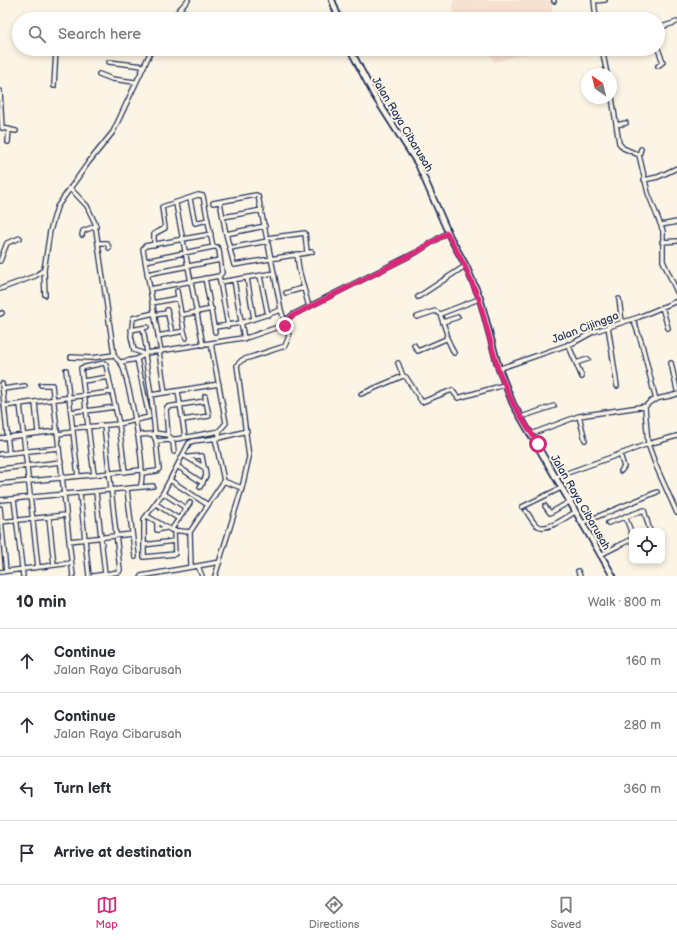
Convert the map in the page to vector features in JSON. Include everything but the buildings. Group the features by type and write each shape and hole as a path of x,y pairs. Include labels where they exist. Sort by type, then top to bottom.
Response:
{"main road":[{"path":"332,0 337,12"},
{"name":"Jalan Raya Cibarusah","path":"354,56 373,95 417,165 465,266 479,299 498,369 512,404 612,576"},
{"name":"Jalan Raya Cibarusah","path":"454,245 466,266 480,298 498,369 510,398 612,576"}],"street":[{"path":"177,12 188,0"},
{"path":"595,12 594,1 605,0"},
{"path":"665,26 677,22"},
{"path":"54,86 56,56"},
{"path":"45,295 44,270 54,214 70,188 113,132 148,56"},
{"path":"603,56 606,68"},
{"path":"658,66 663,62 661,56"},
{"path":"109,62 143,66"},
{"path":"99,74 112,79 135,82"},
{"path":"0,91 2,127 16,131"},
{"path":"613,104 620,145 639,156"},
{"path":"616,125 626,124"},
{"path":"8,129 8,142"},
{"path":"641,149 639,156 644,180 661,224 664,266 677,292"},
{"path":"644,180 658,177 677,168"},
{"path":"70,188 89,209 96,226 114,355 121,362 136,421 142,472 140,487"},
{"path":"213,203 256,195 259,199 272,258 281,310 288,336 285,346 242,360 237,365 249,457 242,488 215,576"},
{"path":"154,245 154,234 165,228 162,207 203,196 213,246"},
{"path":"190,199 195,223 208,220"},
{"path":"220,202 226,234 234,265 310,252 305,233 230,248"},
{"path":"176,204 203,345"},
{"path":"223,217 262,210"},
{"path":"661,224 677,222"},
{"path":"82,235 83,231 96,226"},
{"path":"226,234 265,226"},
{"path":"165,393 158,336 142,249 154,245 211,234"},
{"path":"121,362 137,359 146,354 244,339 285,326 290,317 449,235"},
{"path":"0,262 6,243 20,238"},
{"path":"662,242 677,241"},
{"path":"99,243 107,243 108,248"},
{"path":"145,261 213,246 218,248 222,273 219,276 228,326"},
{"path":"297,254 303,288 309,307"},
{"path":"147,274 220,260"},
{"path":"418,298 465,266"},
{"path":"0,289 34,276 44,270"},
{"path":"220,282 274,273"},
{"path":"150,289 190,280 219,276"},
{"path":"260,276 268,315"},
{"path":"205,278 216,332"},
{"path":"247,278 254,319"},
{"path":"234,280 244,339"},
{"path":"286,292 303,288"},
{"path":"177,291 186,338"},
{"path":"152,303 178,298"},
{"path":"440,314 479,299"},
{"path":"618,299 622,322"},
{"name":"Jalan Cijingga","path":"498,369 568,344 608,326 633,319 677,301"},
{"path":"662,307 668,328"},
{"path":"181,315 212,309"},
{"path":"215,327 241,324 281,310"},
{"path":"417,317 435,311 440,314 447,338 454,354"},
{"path":"146,354 133,349 130,336 133,318 167,312 172,333"},
{"path":"443,322 458,317"},
{"path":"633,319 641,341 656,400"},
{"path":"608,326 617,386"},
{"path":"131,330 147,327"},
{"path":"142,328 155,433 168,435 173,439 220,431"},
{"path":"158,336 184,331"},
{"path":"414,345 418,351 447,338"},
{"path":"191,568 190,532 223,481 217,438 226,423 211,344"},
{"path":"568,344 582,377"},
{"path":"71,357 91,358 114,355"},
{"path":"0,438 38,432 58,433 88,427 119,424 146,419 149,416 137,359"},
{"path":"576,363 588,359"},
{"path":"398,363 403,376 406,377 422,402 452,390 458,398 504,386"},
{"path":"671,363 677,390"},
{"path":"94,475 81,368 83,366 105,364 119,424 125,472"},
{"path":"66,370 78,476"},
{"path":"361,394 403,376"},
{"path":"83,381 109,377"},
{"path":"41,384 52,384 73,576"},
{"path":"151,395 219,384"},
{"path":"9,453 2,386 25,386"},
{"path":"178,391 186,437"},
{"path":"4,406 69,399 84,395 111,392"},
{"path":"531,434 579,416 646,406 656,400 677,394"},
{"path":"204,396 210,421"},
{"path":"168,435 166,408 206,401"},
{"path":"35,403 38,432"},
{"path":"20,404 38,567"},
{"path":"521,417 554,406"},
{"path":"646,406 648,444 677,514"},
{"path":"71,412 115,407"},
{"path":"183,420 208,416"},
{"path":"579,416 585,440"},
{"path":"0,423 5,422"},
{"path":"92,576 120,571 104,425"},
{"path":"174,554 145,558 143,522 156,504 183,455 193,441 217,438 246,431"},
{"path":"0,484 62,477 157,471 159,469 156,440 153,434 138,435"},
{"path":"556,477 648,444 677,436"},
{"path":"156,440 171,440 174,452"},
{"path":"0,454 59,448"},
{"path":"620,454 624,467 621,471"},
{"path":"183,455 189,457 205,468"},
{"path":"189,457 202,456 206,476 200,487"},
{"path":"0,469 61,462"},
{"path":"177,466 203,483"},
{"path":"170,480 208,505"},
{"path":"223,481 242,488"},
{"path":"0,500 80,494 154,486"},
{"path":"522,507 561,488"},
{"path":"127,489 135,557"},
{"path":"96,492 105,574"},
{"path":"163,492 186,508"},
{"path":"581,521 657,492"},
{"path":"80,494 89,576"},
{"path":"14,498 24,576"},
{"path":"672,504 677,501"},
{"path":"545,506 550,513 569,502"},
{"path":"175,559 172,531 190,503"},
{"path":"156,504 179,519"},
{"path":"0,508 6,571"},
{"path":"608,523 644,510 649,528"},
{"path":"526,511 535,524 540,526 550,526 575,512"},
{"path":"1,522 33,520 66,515"},
{"path":"147,516 172,531 190,532"},
{"path":"626,516 630,528"},
{"path":"49,518 54,565"},
{"path":"157,523 157,530 166,528"},
{"path":"68,541 132,534"},
{"path":"600,555 629,540"},
{"path":"144,545 174,541"},
{"path":"142,576 220,562"},
{"path":"0,572 71,563"},
{"path":"198,566 202,576"},
{"path":"578,571 580,576"}],"shaded area":[{"path":"453,0 552,0 552,12 453,12"},
{"path":"491,56 516,56 494,62"}],"route":[{"path":"285,326 284,322 288,318 367,276 417,252 447,233 465,266 479,299 498,369 513,404 538,444"}]}
